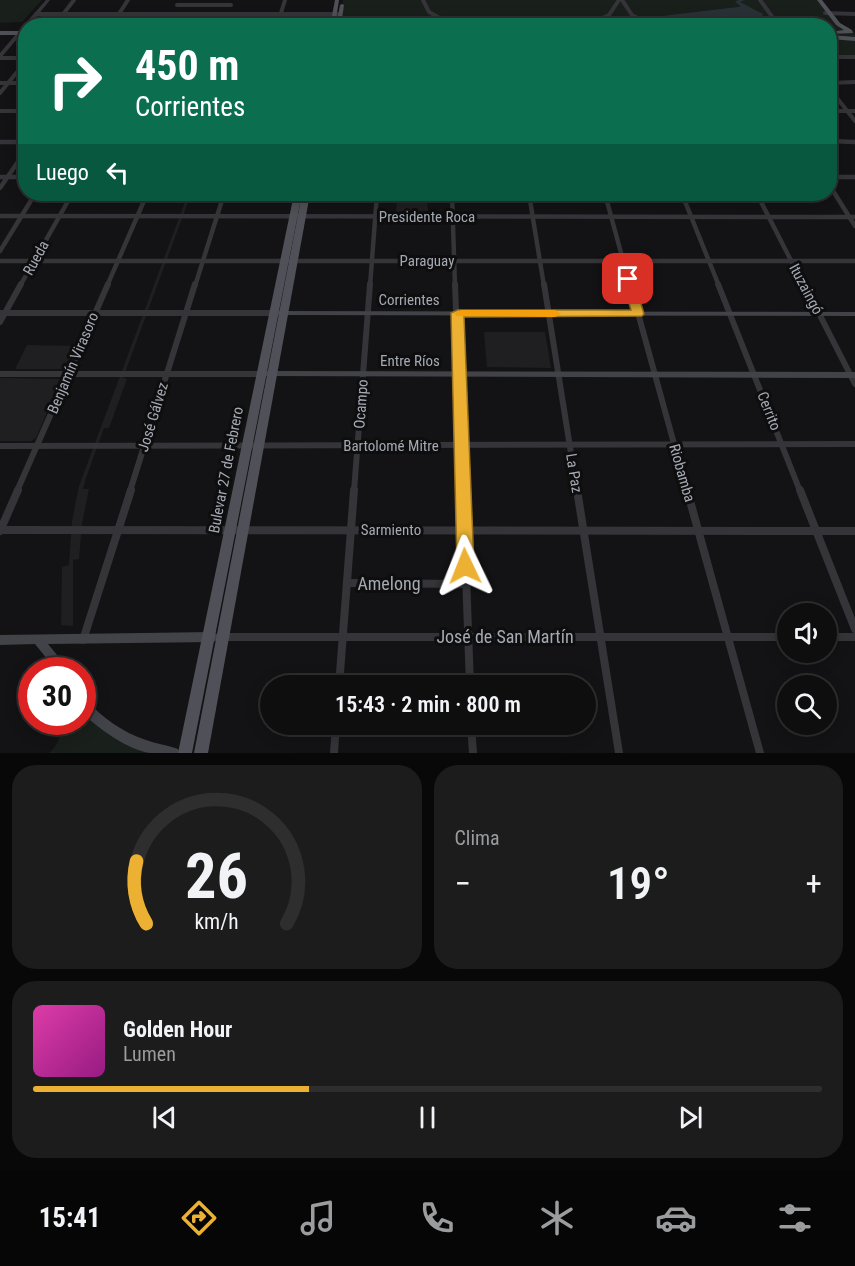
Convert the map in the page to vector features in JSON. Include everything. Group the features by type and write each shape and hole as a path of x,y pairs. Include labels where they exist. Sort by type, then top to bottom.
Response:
{"main road":[{"path":"337,0 337,18"},
{"path":"335,18 343,0"},
{"path":"814,0 832,18"},
{"path":"819,0 831,18"},
{"path":"837,23 853,32"},
{"path":"837,33 853,32"},
{"path":"0,35 18,35"},
{"path":"837,35 853,46"},
{"path":"842,38 855,39"},
{"name":"Bulevar 27 de Febrero","path":"298,201 298,217"},
{"name":"Bulevar 27 de Febrero","path":"201,753 223,637 237,530 289,261 304,201"},
{"name":"Corrientes","path":"279,313 855,314"},
{"name":"Entre Ríos","path":"267,374 853,375"},
{"name":"Bulevar 27 de Febrero","path":"185,753 209,637 237,530"},
{"path":"0,640 223,637"},
{"path":"39,640 52,657"},
{"path":"96,717 108,729 131,742 174,753"}],"street":[{"path":"33,18 48,0"},
{"path":"60,18 74,0"},
{"path":"116,18 128,0"},
{"path":"170,18 180,0"},
{"path":"225,18 233,0"},
{"path":"280,18 285,0"},
{"path":"423,0 429,12 440,18"},
{"path":"602,18 609,15 620,0 638,18"},
{"path":"760,0 773,18"},
{"path":"177,5 231,5"},
{"path":"827,13 855,14"},
{"path":"36,14 337,14"},
{"path":"87,18 90,14"},
{"path":"0,57 18,39"},
{"path":"0,57 18,59"},
{"path":"837,57 855,57"},
{"path":"0,93 18,70"},
{"path":"837,82 855,82"},
{"path":"0,83 18,83"},
{"path":"837,98 855,121"},
{"path":"0,111 18,111"},
{"path":"837,111 855,111"},
{"path":"837,141 855,142"},
{"path":"0,142 18,142"},
{"path":"0,188 18,161"},
{"path":"0,177 18,177"},
{"path":"837,177 855,177"},
{"path":"837,196 852,217 855,226"},
{"path":"0,251 31,201"},
{"name":"Rueda","path":"0,322 68,201"},
{"name":"Benjamín Virasoro","path":"0,531 144,201"},
{"name":"José Gálvez","path":"83,640 222,201"},
{"name":"Ocampo","path":"340,675 376,201"},
{"path":"452,201 470,675"},
{"name":"La Paz","path":"530,201 619,753"},
{"name":"Riobamba","path":"607,201 760,753"},
{"name":"Cerrito","path":"685,201 855,629"},
{"name":"Ituzaingó","path":"761,201 853,375 855,384"},
{"name":"Presidente Roca","path":"0,216 852,217"},
{"name":"Paraguay","path":"0,261 855,261"},
{"name":"Corrientes","path":"3,313 279,313"},
{"name":"Entre Ríos","path":"0,374 267,374"},
{"name":"Bartolomé Mitre","path":"0,446 855,444"},
{"name":"Sarmiento","path":"0,531 855,531"},
{"name":"Amelong","path":"347,583 466,584"},
{"name":"José de San Martín","path":"223,637 777,637"},
{"path":"837,637 855,637"},
{"path":"334,753 335,735"},
{"path":"471,735 472,753"}],"shaded area":[{"path":"0,0 42,0 26,18 18,18 18,22 0,23"},
{"path":"343,0 819,0 833,18 340,18"},
{"path":"745,0 740,2 763,14 761,18 666,18 662,16 741,6 735,2"},
{"path":"837,23 855,33 855,57 837,57"},
{"path":"185,201 188,201 123,378 127,379 109,428 104,428 86,478 83,489 89,489 82,523 79,559 73,560 73,626 61,625 62,567 69,565 72,521 79,486"},
{"path":"397,201 427,201 428,214 396,214"},
{"path":"484,332 545,332 551,368 487,367"},
{"path":"27,345 76,346 65,369 15,369"},
{"path":"0,378 61,379 36,438 31,441 0,441"},
{"path":"96,717 108,729 174,753 49,753 60,735 96,735"}],"slow traffic":[{"path":"461,313 555,314"}],"route":[{"path":"465,566 458,313 638,314 628,279"}]}
